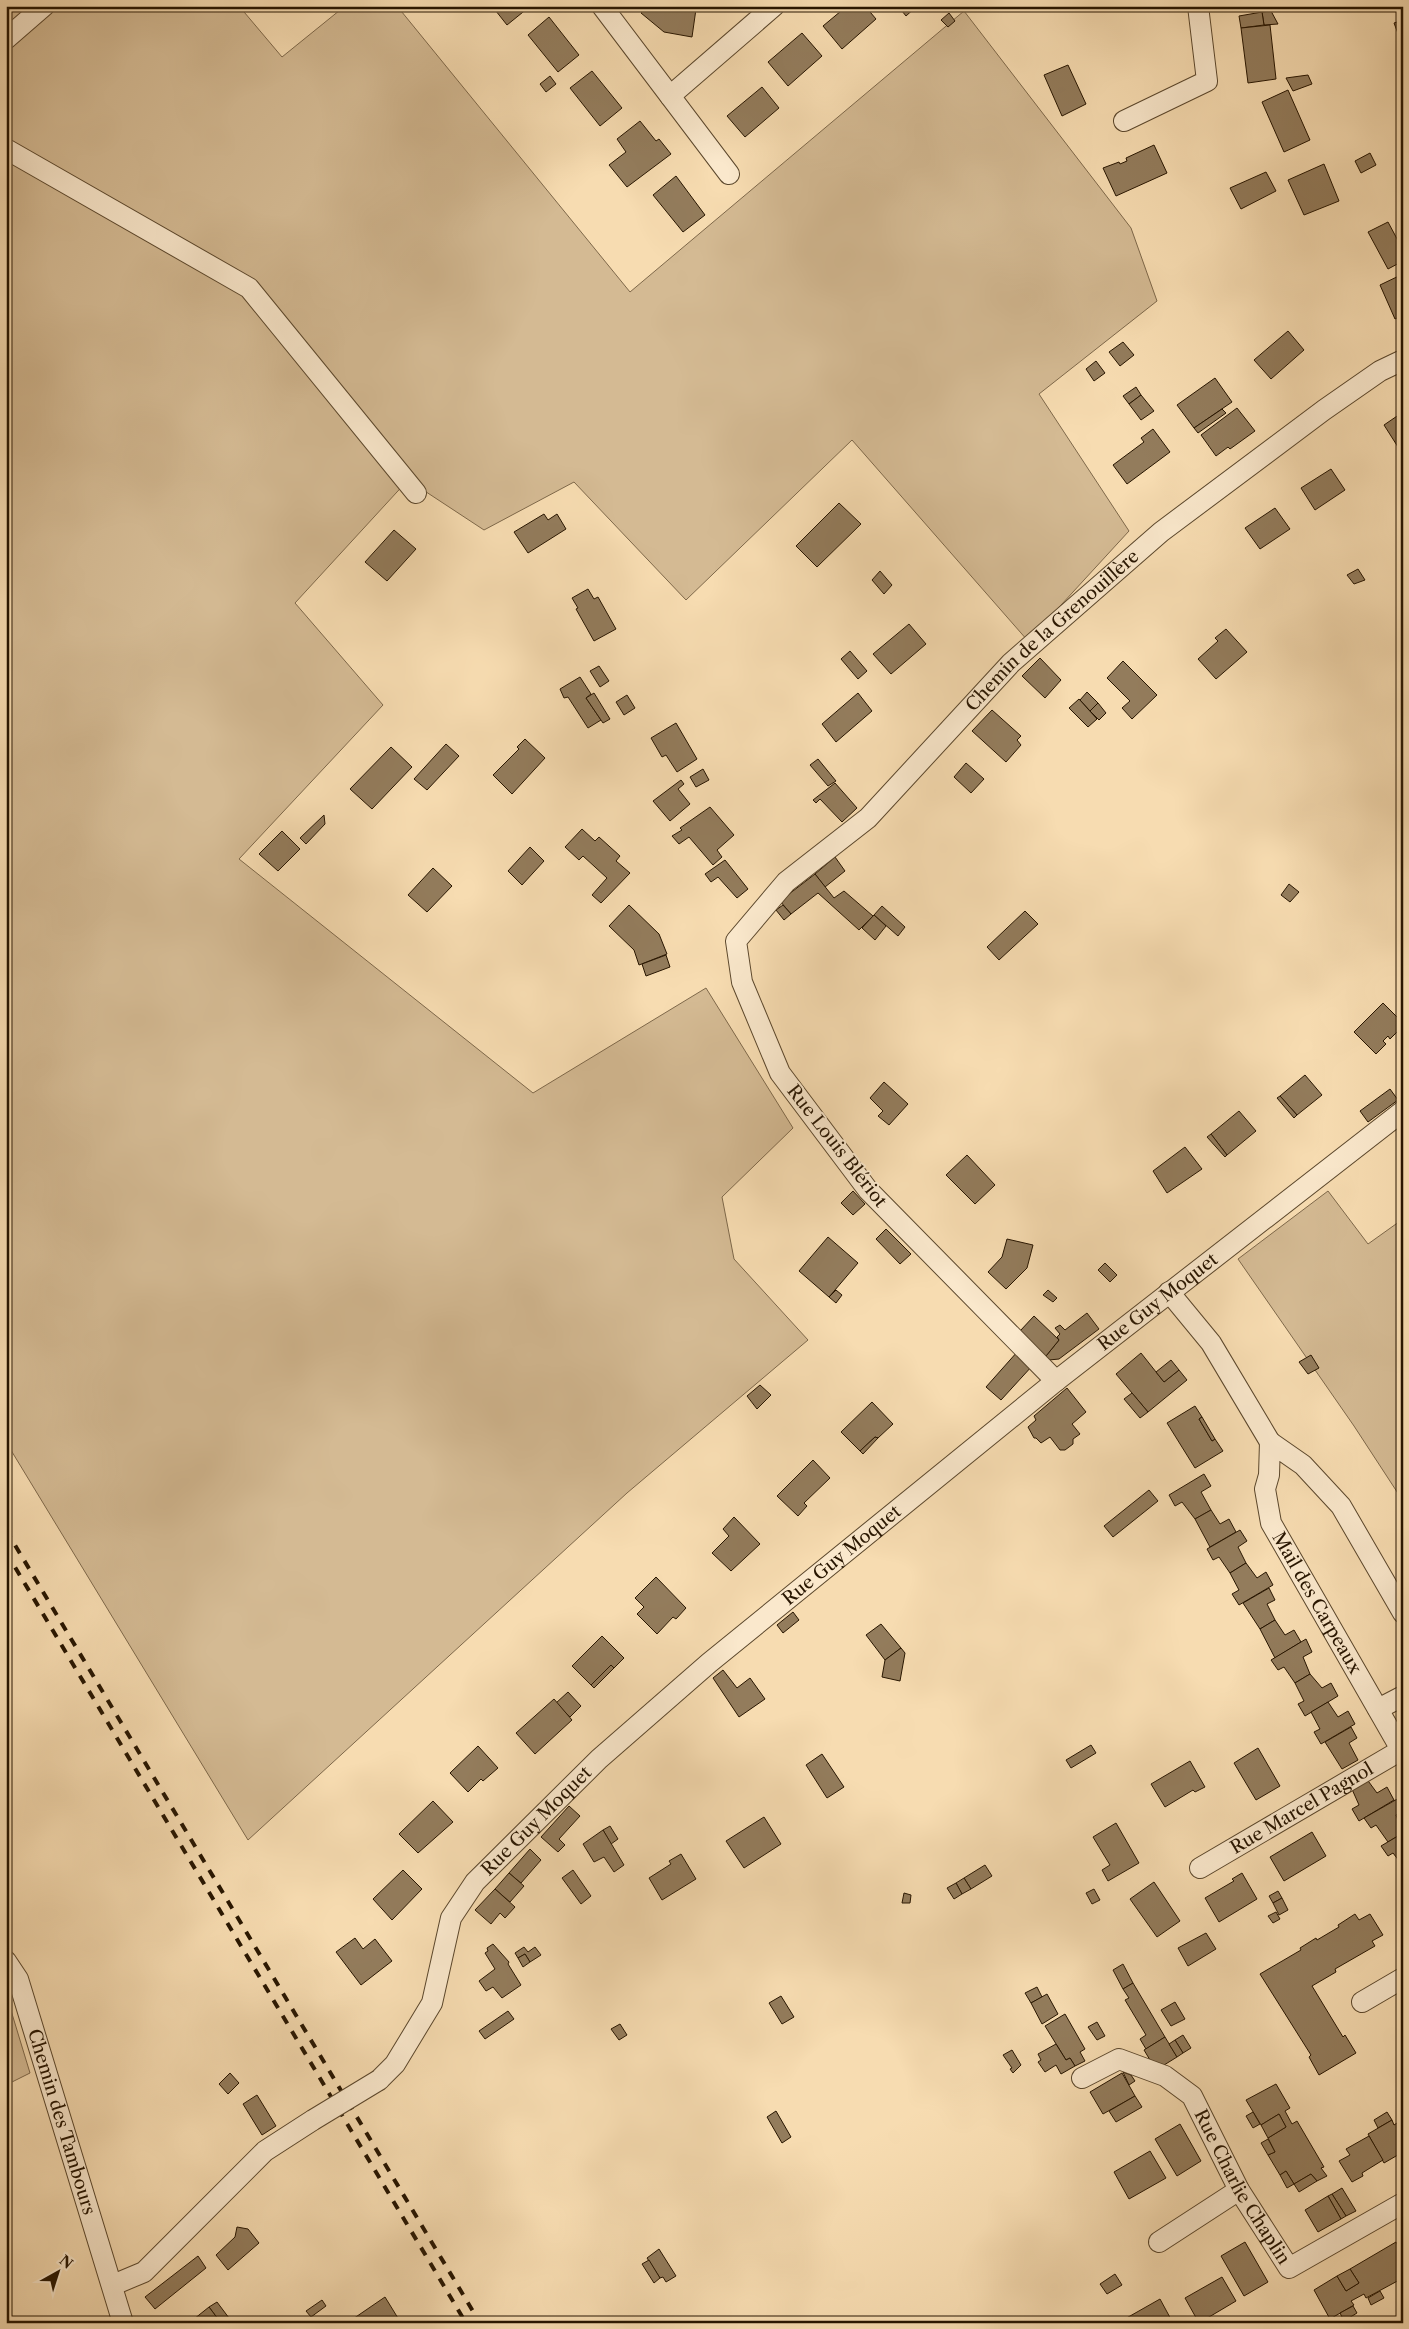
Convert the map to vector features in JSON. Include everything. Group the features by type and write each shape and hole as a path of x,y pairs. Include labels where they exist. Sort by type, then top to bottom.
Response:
{"street":[{"path":"6,39 44,6"},
{"path":"602,6 730,174"},
{"path":"670,96 774,6"},
{"path":"1124,121 1208,81 1198,6"},
{"path":"6,149 249,288 416,493"},
{"name":"Chemin de la Grenouillère","path":"736,941 786,882 868,818 1011,663 1153,538 1324,410 1380,371 1403,360"},
{"name":"Rue Louis Blériot","path":"736,941 742,982 780,1073 868,1190 1056,1381"},
{"name":"Rue Guy Moquet","path":"113,2285 144,2272 265,2151 379,2080 396,2064 432,2003 451,1918 475,1882 599,1759 709,1663 1056,1381 1403,1111"},
{"path":"1169,1292 1211,1343 1270,1442 1303,1465 1341,1506 1403,1613"},
{"name":"Mail des Carpeaux","path":"1270,1442 1269,1475 1265,1489 1271,1524 1402,1751"},
{"path":"1378,1709 1403,1696"},
{"name":"Rue Marcel Pagnol","path":"1200,1868 1402,1751"},
{"name":"Chemin des Tambours","path":"6,1961 18,1979 113,2285"},
{"path":"1362,2002 1403,1978"},
{"name":"Rue Charlie Chaplin","path":"1082,2078 1119,2059 1165,2076 1192,2096 1239,2190 1289,2268 1403,2203"},
{"path":"1159,2242 1239,2190"},
{"path":"113,2285 123,2323"}],"shaded area":[{"path":"6,6 239,6 282,57 345,6 397,6 630,292 964,11 1131,228 1157,301 1039,394 1129,531 1028,641 852,440 686,600 574,482 484,530 408,480 295,603 383,705 239,859 533,1093 706,988 793,1128 722,1197 734,1259 808,1340 627,1493 248,1840 6,1442"},
{"path":"1328,1191 1368,1244 1403,1219 1403,1501 1354,1426 1238,1259"},
{"path":"6,1994 30,2073 6,2085"}],"building":[{"path":"492,6 527,6 528,8 507,25"},
{"path":"647,6 677,6 696,9 692,37 664,32 641,13"},
{"path":"847,6 865,6 876,19 842,49 823,26"},
{"path":"898,6 917,6 906,16"},
{"path":"1271,11 1278,24 1264,25 1262,12"},
{"path":"1262,12 1264,25 1241,28 1239,16"},
{"path":"949,13 955,21 948,27 941,20"},
{"path":"549,17 579,55 558,72 528,35"},
{"path":"1403,20 1403,44 1402,44 1394,23"},
{"path":"1270,25 1276,79 1248,83 1241,28"},
{"path":"802,33 822,56 788,86 768,62"},
{"path":"1068,65 1086,104 1062,116 1044,75"},
{"path":"592,71 622,108 600,126 570,88"},
{"path":"1308,75 1312,84 1293,91 1286,78"},
{"path":"550,76 556,84 546,92 540,84"},
{"path":"762,87 779,108 745,137 727,116"},
{"path":"1288,90 1310,140 1284,152 1262,102"},
{"path":"640,121 656,141 659,139 671,154 627,187 609,165 626,152 617,139"},
{"path":"1154,145 1167,173 1116,196 1103,168 1127,161 1126,158"},
{"path":"1370,153 1376,165 1361,173 1355,161"},
{"path":"1324,164 1339,201 1304,215 1288,180"},
{"path":"1266,172 1276,191 1241,209 1230,188"},
{"path":"676,176 705,215 683,232 653,195"},
{"path":"1388,222 1403,250 1403,261 1388,269 1368,232"},
{"path":"1403,274 1403,315 1395,319 1380,285"},
{"path":"1288,331 1304,350 1271,379 1254,360"},
{"path":"1123,342 1134,355 1120,366 1109,352"},
{"path":"1096,361 1105,373 1094,381 1086,369"},
{"path":"1215,378 1232,402 1194,428 1177,405"},
{"path":"1136,387 1141,395 1129,404 1123,396"},
{"path":"1141,395 1154,411 1141,420 1129,404"},
{"path":"1237,408 1255,431 1230,449 1228,447 1216,456 1201,435"},
{"path":"1222,409 1226,413 1198,433 1194,428"},
{"path":"1403,412 1403,444 1398,447 1384,425"},
{"path":"1153,429 1170,452 1127,484 1113,465 1144,442 1141,438"},
{"path":"1331,469 1345,490 1315,510 1301,488"},
{"path":"839,503 861,524 817,567 796,546"},
{"path":"1275,508 1290,529 1260,549 1245,528"},
{"path":"544,514 548,520 557,514 566,529 528,553 514,532"},
{"path":"394,530 416,549 387,581 365,562"},
{"path":"1358,569 1365,580 1354,584 1347,575"},
{"path":"880,571 892,585 884,594 872,580"},
{"path":"588,589 594,599 598,597 616,629 594,641 572,598"},
{"path":"909,624 926,644 891,674 873,654"},
{"path":"1226,629 1247,652 1216,679 1198,659 1218,641 1215,638"},
{"path":"850,651 867,671 858,679 841,659"},
{"path":"1040,658 1061,680 1045,698 1022,676"},
{"path":"1123,661 1157,695 1132,719 1122,708 1130,701 1107,678"},
{"path":"599,666 609,681 600,687 590,671"},
{"path":"580,677 591,694 586,698 601,720 588,728 568,697 564,698 560,689"},
{"path":"1087,692 1098,703 1090,711 1080,700"},
{"path":"594,693 610,719 603,723 586,698"},
{"path":"858,693 872,711 836,742 822,724"},
{"path":"627,695 635,708 624,715 616,702"},
{"path":"1079,699 1097,719 1088,727 1069,708"},
{"path":"1098,703 1106,713 1099,720 1090,711"},
{"path":"992,710 1021,736 1017,740 1021,745 1006,762 972,731"},
{"path":"676,723 697,759 677,772 666,755 662,757 651,738"},
{"path":"525,739 545,758 512,794 493,775 519,749 517,747"},
{"path":"446,744 459,756 427,790 414,779"},
{"path":"391,747 412,767 372,809 350,789"},
{"path":"818,759 836,781 828,786 810,765"},
{"path":"966,763 984,779 971,793 954,777"},
{"path":"703,769 709,780 696,787 690,777"},
{"path":"681,780 684,784 678,789 690,804 670,821 653,801"},
{"path":"835,783 857,808 842,822 820,799 816,803 813,800"},
{"path":"710,807 734,835 717,850 722,857 713,865 689,837 679,844 672,836 682,830 680,828"},
{"path":"324,815 325,824 306,844 300,838"},
{"path":"582,829 595,841 599,837 620,856 616,861 630,873 601,903 592,895 607,878 583,856 579,860 565,847"},
{"path":"282,831 300,849 278,871 259,854"},
{"path":"530,847 544,861 522,885 508,871"},
{"path":"835,857 845,871 825,887 815,874"},
{"path":"725,860 748,889 737,898 718,877 711,882 705,874"},
{"path":"433,868 452,886 427,912 408,895"},
{"path":"815,874 834,898 844,891 873,916 859,930 818,893 791,914 780,901"},
{"path":"1289,884 1299,892 1290,902 1281,895"},
{"path":"629,905 659,934 667,954 639,965 634,950 609,926"},
{"path":"783,905 791,914 784,920 776,910"},
{"path":"882,906 905,927 898,936 874,915"},
{"path":"1025,911 1038,924 999,960 987,947"},
{"path":"874,915 886,926 875,940 862,928"},
{"path":"666,955 670,967 646,976 642,964"},
{"path":"1383,1003 1403,1023 1403,1026 1390,1039 1388,1036 1383,1041 1386,1044 1376,1054 1354,1032"},
{"path":"1305,1075 1322,1095 1297,1115 1280,1096"},
{"path":"884,1082 908,1104 889,1125 878,1116 883,1111 870,1098"},
{"path":"1390,1089 1398,1100 1368,1122 1360,1111"},
{"path":"1280,1096 1297,1115 1294,1118 1277,1098"},
{"path":"1239,1111 1256,1131 1227,1155 1211,1134"},
{"path":"1211,1134 1227,1155 1225,1157 1207,1137"},
{"path":"1185,1147 1202,1169 1167,1193 1153,1171"},
{"path":"967,1155 995,1185 975,1204 946,1175"},
{"path":"853,1191 865,1204 853,1215 841,1203"},
{"path":"886,1229 911,1254 900,1264 876,1239"},
{"path":"828,1237 858,1263 829,1297 799,1271"},
{"path":"1007,1239 1033,1245 1027,1268 1006,1289 988,1272 1002,1257"},
{"path":"1105,1263 1117,1275 1110,1282 1098,1270"},
{"path":"836,1290 842,1295 836,1303 829,1297"},
{"path":"1048,1290 1057,1298 1053,1302 1043,1295"},
{"path":"1087,1313 1099,1329 1059,1359 1049,1360 1046,1356 1059,1340 1057,1337 1060,1334 1055,1328 1060,1325 1065,1330"},
{"path":"1034,1316 1059,1340 1046,1356 1020,1331"},
{"path":"1018,1351 1033,1365 1001,1400 986,1387"},
{"path":"1141,1353 1164,1382 1179,1370 1187,1380 1148,1412 1116,1374"},
{"path":"1311,1355 1319,1368 1308,1374 1299,1362"},
{"path":"1171,1360 1179,1370 1164,1382 1156,1372"},
{"path":"760,1385 771,1395 757,1409 747,1396"},
{"path":"1067,1388 1086,1412 1072,1424 1080,1434 1073,1439 1073,1444 1065,1450 1060,1450 1050,1437 1041,1443 1034,1438 1028,1427 1036,1420 1034,1416"},
{"path":"1132,1393 1148,1412 1140,1418 1124,1399"},
{"path":"872,1402 893,1424 860,1451 841,1432"},
{"path":"1195,1406 1202,1417 1199,1419 1212,1441 1215,1439 1223,1451 1195,1468 1167,1423"},
{"path":"1202,1417 1215,1439 1212,1441 1199,1419"},
{"path":"875,1437 878,1438 863,1454 860,1451"},
{"path":"813,1460 830,1478 804,1503 807,1506 798,1516 777,1496"},
{"path":"1204,1474 1211,1486 1201,1492 1211,1510 1195,1519 1182,1502 1175,1506 1169,1495"},
{"path":"1149,1490 1158,1501 1113,1537 1104,1526"},
{"path":"1211,1510 1220,1524 1229,1519 1236,1532 1210,1547 1195,1519"},
{"path":"734,1517 760,1544 731,1571 712,1553 729,1536 723,1529"},
{"path":"1240,1530 1247,1541 1238,1547 1246,1563 1230,1573 1219,1557 1213,1560 1207,1549"},
{"path":"1246,1563 1257,1578 1266,1572 1273,1585 1239,1605 1232,1594 1239,1590 1230,1573"},
{"path":"656,1577 686,1608 676,1619 673,1617 657,1634 637,1614 644,1607 635,1598"},
{"path":"1269,1588 1275,1600 1267,1604 1275,1620 1260,1629 1243,1603"},
{"path":"793,1612 799,1620 783,1633 777,1625"},
{"path":"1275,1620 1285,1635 1294,1630 1301,1642 1275,1658 1260,1629"},
{"path":"881,1624 901,1648 885,1660 866,1635"},
{"path":"602,1636 624,1658 614,1668 611,1665 591,1685 572,1666"},
{"path":"1306,1639 1312,1652 1303,1657 1310,1674 1295,1683 1284,1667 1278,1670 1271,1660"},
{"path":"901,1648 905,1653 900,1681 882,1677 885,1660"},
{"path":"611,1665 614,1668 594,1688 591,1685"},
{"path":"723,1670 737,1688 750,1678 765,1699 739,1717 713,1678"},
{"path":"1310,1674 1322,1688 1331,1683 1338,1696 1305,1716 1298,1704 1304,1701 1295,1683"},
{"path":"568,1692 581,1706 570,1717 556,1703"},
{"path":"554,1699 572,1720 535,1754 516,1733"},
{"path":"1328,1702 1338,1717 1348,1711 1355,1724 1321,1744 1314,1732 1320,1729 1311,1712"},
{"path":"1351,1727 1357,1738 1349,1743 1358,1760 1342,1769 1325,1742"},
{"path":"1091,1745 1096,1753 1071,1768 1066,1760"},
{"path":"478,1746 498,1768 483,1781 481,1779 468,1792 450,1773"},
{"path":"1258,1748 1280,1786 1256,1800 1234,1763"},
{"path":"822,1754 844,1787 827,1798 806,1765"},
{"path":"1190,1761 1205,1787 1195,1792 1193,1790 1165,1807 1151,1784"},
{"path":"1366,1778 1377,1793 1387,1787 1394,1800 1359,1821 1352,1809 1359,1805 1351,1787"},
{"path":"1399,1798 1403,1805 1403,1811 1396,1815 1403,1833 1388,1842 1376,1825 1371,1828 1364,1818"},
{"path":"433,1801 453,1822 418,1853 399,1834"},
{"path":"569,1806 580,1816 559,1839 565,1845 558,1852 541,1837"},
{"path":"764,1817 781,1844 744,1868 726,1841"},
{"path":"1116,1823 1139,1863 1108,1881 1102,1870 1110,1865 1093,1837"},
{"path":"610,1826 618,1839 611,1844 603,1830"},
{"path":"603,1830 624,1865 614,1872 604,1857 594,1862 583,1844"},
{"path":"1312,1832 1326,1856 1284,1881 1270,1857"},
{"path":"1403,1833 1403,1866 1393,1853 1388,1856 1381,1846"},
{"path":"530,1849 541,1860 521,1883 509,1873"},
{"path":"681,1854 696,1879 662,1900 649,1878 671,1864 669,1861"},
{"path":"985,1865 992,1876 971,1889 964,1878"},
{"path":"403,1870 422,1889 392,1920 373,1899"},
{"path":"573,1870 591,1896 581,1904 562,1878"},
{"path":"509,1873 524,1886 510,1902 495,1889"},
{"path":"1242,1873 1257,1899 1219,1922 1205,1898 1234,1881 1232,1879"},
{"path":"964,1878 971,1889 962,1894 956,1883"},
{"path":"1154,1882 1180,1921 1157,1937 1130,1899"},
{"path":"956,1883 962,1894 954,1899 947,1888"},
{"path":"495,1889 515,1907 505,1918 500,1913 491,1924 475,1910"},
{"path":"1094,1889 1100,1900 1092,1904 1086,1893"},
{"path":"1278,1891 1282,1898 1273,1903 1269,1896"},
{"path":"904,1893 911,1895 910,1903 902,1903"},
{"path":"1282,1898 1288,1910 1279,1915 1273,1903"},
{"path":"1276,1912 1280,1919 1273,1923 1268,1916"},
{"path":"1355,1914 1359,1920 1370,1914 1383,1935 1372,1941 1375,1946 1335,1969 1336,1972 1312,1986 1343,2037 1345,2035 1356,2053 1319,2075 1309,2057 1311,2055 1260,1974 1301,1950 1300,1948 1316,1938 1317,1940 1339,1927 1338,1925"},
{"path":"1206,1933 1216,1949 1188,1966 1178,1948"},
{"path":"355,1938 363,1949 375,1939 392,1961 361,1985 336,1952"},
{"path":"493,1944 509,1962 508,1964 521,1985 502,1998 493,1987 486,1991 479,1981 495,1969 485,1953 488,1951 487,1948"},
{"path":"524,1947 528,1952 535,1947 541,1955 530,1962 525,1954 518,1958 515,1953"},
{"path":"525,1954 530,1962 523,1967 518,1958"},
{"path":"1123,1964 1133,1983 1123,1989 1113,1970"},
{"path":"1133,1983 1165,2037 1146,2049 1140,2039 1146,2035 1125,2000 1129,1998 1123,1989"},
{"path":"1037,1987 1042,1997 1031,2003 1025,1993"},
{"path":"1047,1994 1058,2014 1042,2024 1031,2003"},
{"path":"781,1996 794,2017 782,2024 769,2003"},
{"path":"1175,2002 1185,2019 1171,2026 1161,2010"},
{"path":"508,2011 514,2019 485,2039 479,2031"},
{"path":"1065,2014 1085,2049 1080,2052 1085,2061 1075,2066 1070,2058 1066,2060 1045,2026"},
{"path":"1097,2022 1105,2036 1097,2040 1088,2027"},
{"path":"620,2024 627,2035 619,2040 611,2029"},
{"path":"1183,2035 1191,2048 1183,2053 1175,2040"},
{"path":"1165,2037 1177,2057 1156,2070 1144,2050"},
{"path":"1175,2040 1183,2053 1177,2057 1169,2044"},
{"path":"1056,2044 1066,2060 1070,2058 1075,2066 1061,2074 1056,2065 1045,2072 1038,2062 1041,2060 1038,2054"},
{"path":"1012,2050 1021,2065 1013,2073 1010,2069 1012,2068 1003,2055"},
{"path":"1123,2072 1131,2075 1135,2081 1129,2085"},
{"path":"230,2073 239,2083 228,2094 219,2084"},
{"path":"1122,2073 1135,2096 1103,2114 1090,2092"},
{"path":"1276,2084 1290,2108 1285,2111 1292,2124 1297,2121 1324,2167 1321,2168 1327,2176 1317,2181 1311,2174 1294,2184 1286,2171 1280,2175 1268,2155 1275,2152 1268,2138 1286,2127 1279,2114 1261,2125 1246,2100"},
{"path":"257,2095 276,2126 262,2135 243,2104"},
{"path":"1135,2096 1142,2107 1116,2122 1109,2111"},
{"path":"776,2111 791,2137 782,2143 767,2117"},
{"path":"1253,2112 1260,2124 1253,2128 1246,2116"},
{"path":"1387,2112 1392,2120 1378,2128 1374,2120"},
{"path":"1279,2114 1286,2127 1268,2138 1261,2125"},
{"path":"1392,2120 1394,2125 1400,2121 1403,2127 1403,2131 1398,2134 1403,2142 1403,2152 1384,2163 1368,2134"},
{"path":"1180,2124 1201,2161 1177,2176 1155,2139"},
{"path":"1369,2136 1383,2160 1362,2173 1363,2176 1352,2182 1339,2161 1350,2155 1346,2149"},
{"path":"1268,2139 1275,2152 1268,2155 1261,2143"},
{"path":"1150,2151 1166,2178 1129,2199 1114,2172"},
{"path":"1286,2171 1294,2184 1287,2188 1280,2175"},
{"path":"1311,2174 1317,2181 1299,2192 1294,2184"},
{"path":"1342,2188 1356,2211 1346,2216 1332,2194"},
{"path":"1332,2194 1346,2216 1341,2219 1328,2196"},
{"path":"1328,2196 1341,2219 1318,2232 1305,2210"},
{"path":"237,2227 248,2229 259,2243 228,2270 216,2255 235,2237"},
{"path":"1245,2242 1268,2282 1244,2296 1221,2256"},
{"path":"1396,2242 1403,2255 1403,2278 1366,2298 1364,2294 1351,2301 1354,2305 1330,2319 1314,2290 1337,2276 1346,2291 1359,2283 1350,2269"},
{"path":"659,2249 676,2276 666,2282 663,2277 660,2278 647,2258"},
{"path":"198,2256 206,2268 155,2309 145,2297"},
{"path":"649,2260 660,2278 654,2283 642,2264"},
{"path":"1350,2269 1359,2283 1346,2291 1337,2276"},
{"path":"1115,2274 1122,2285 1107,2294 1100,2284"},
{"path":"1222,2277 1236,2301 1199,2323 1185,2298"},
{"path":"1380,2291 1384,2298 1371,2305 1368,2298"},
{"path":"385,2297 401,2323 347,2323"},
{"path":"1160,2299 1173,2323 1125,2323 1123,2320"},
{"path":"322,2300 326,2306 311,2317 306,2311"},
{"path":"217,2302 231,2323 221,2323 209,2307"},
{"path":"1353,2306 1357,2313 1344,2321 1340,2313"},
{"path":"209,2307 221,2323 189,2323"}],"railway":[{"path":"6,1530 480,2323"},
{"path":"6,1552 466,2323"}]}
